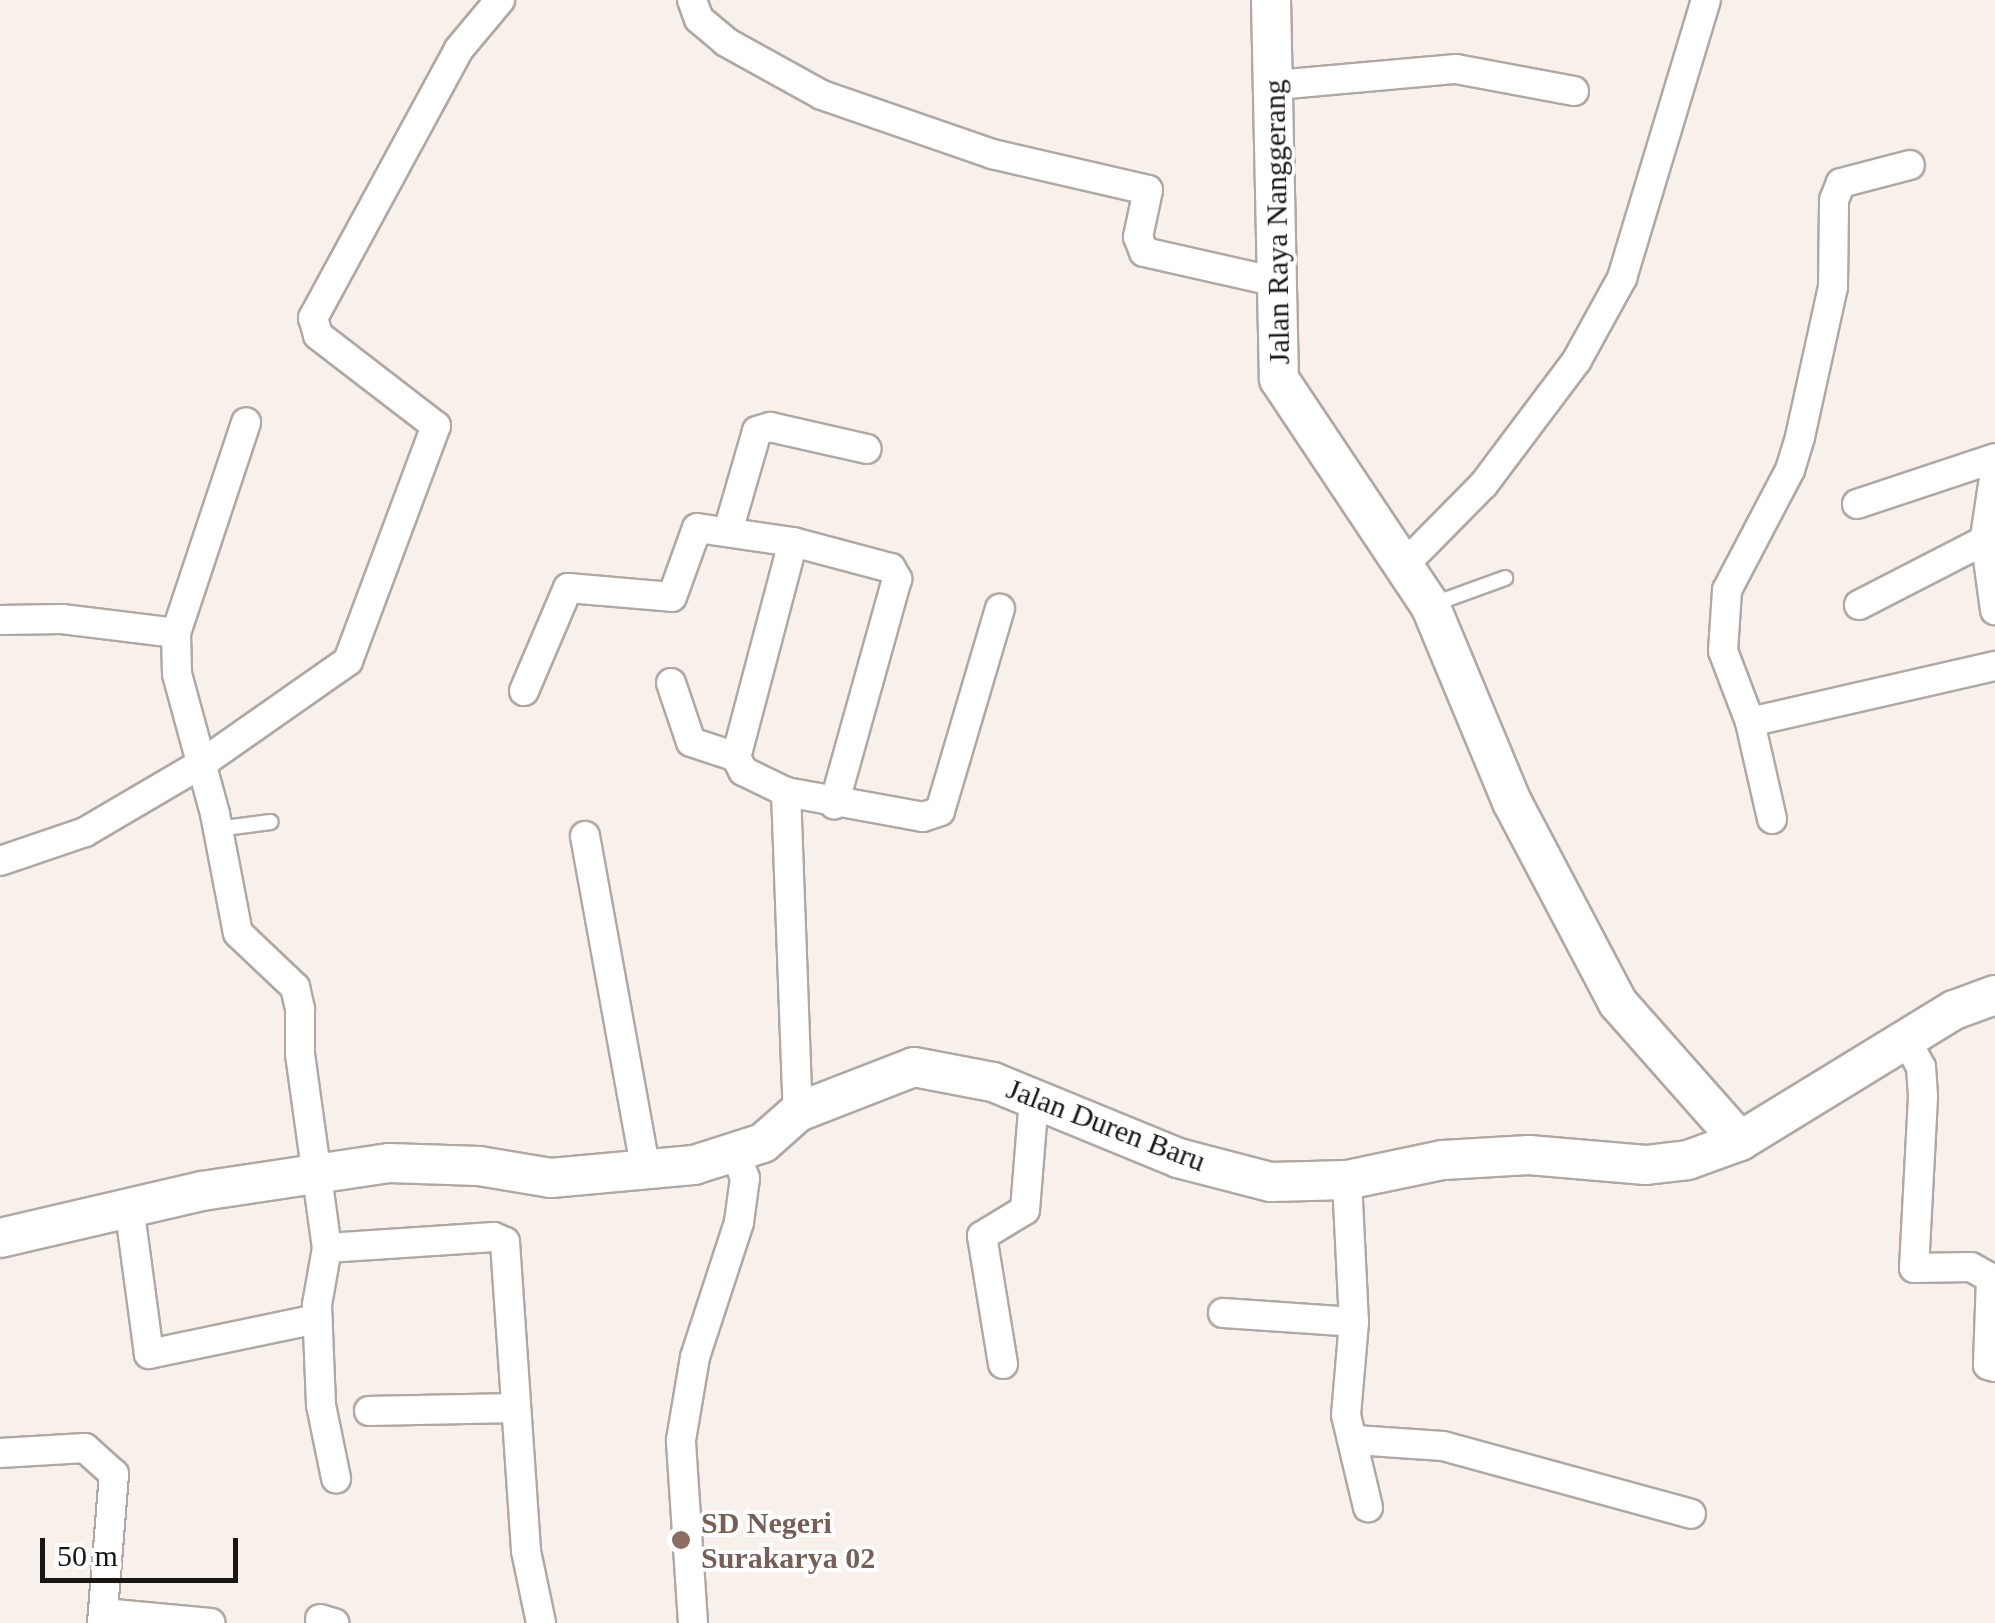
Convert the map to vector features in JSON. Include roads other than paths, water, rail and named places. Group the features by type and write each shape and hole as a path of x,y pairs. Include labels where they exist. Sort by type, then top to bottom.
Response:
{"street":[{"path":"0,860 85,832 202,764 348,661 432,446 436,426 318,335 313,318 460,49 500,0"},
{"path":"692,0 699,19 726,42 822,95 992,154 1148,190 1138,237 1144,252 1273,280"},
{"name":"Jalan Raya Nanggerang","path":"1271,0 1276,85 1273,280 1280,379 1312,436 1406,563 1430,605 1512,802 1618,1003 1740,1141"},
{"path":"1406,563 1484,484 1578,360 1622,278 1706,0"},
{"path":"1276,85 1456,69 1574,91"},
{"path":"1772,819 1750,722 1723,652 1726,590 1790,470 1800,436 1834,288 1834,200 1841,183 1910,165"},
{"path":"246,422 176,632 176,674 202,764 238,933 295,988 327,1248 318,1319 320,1405 336,1478"},
{"path":"728,531 757,431 770,427 867,448"},
{"path":"1857,504 1995,458"},
{"path":"1995,471 1990,536 1995,610"},
{"path":"524,691 568,588 672,597 691,532 728,531 793,542 890,568 897,579 834,804"},
{"path":"1859,605 1990,536"},
{"path":"793,542 736,757 743,772 786,792 834,804 924,817 940,811 1000,609"},
{"path":"0,620 62,619 176,632"},
{"path":"1750,722 1995,666"},
{"path":"671,683 691,742 736,757"},
{"path":"786,792 798,1112"},
{"path":"585,836 646,1170"},
{"name":"Jalan Duren Baru","path":"0,1238 129,1206 389,1163 479,1166 551,1178 646,1170 735,1153 763,1143 798,1112 914,1067 954,1070 1034,1097 1196,1163 1271,1182 1347,1180 1442,1160 1528,1156 1646,1165 1688,1160 1740,1141 1906,1039 1995,995"},
{"path":"1906,1039 1921,1067 1923,1097 1914,1268 1971,1267 1991,1278 1988,1366 1995,1367"},
{"path":"1003,1364 982,1236 1025,1210 1034,1097"},
{"path":"693,1623 682,1440 695,1357 738,1222 745,1178 735,1153"},
{"path":"1347,1180 1354,1322 1346,1415 1368,1507"},
{"path":"129,1206 149,1354 318,1319"},
{"path":"327,1248 502,1238 526,1551 541,1623"},
{"path":"1223,1313 1354,1322"},
{"path":"369,1412 515,1408"},
{"path":"1355,1440 1443,1446 1691,1514"},
{"path":"0,1454 85,1448 104,1458 114,1474 103,1618 211,1623"}],"lane":[{"path":"1430,605 1505,578"},
{"path":"217,829 271,822"}],"place":[{"name":"SD Negeri Surakarya 02","path":"681,1540"}]}
